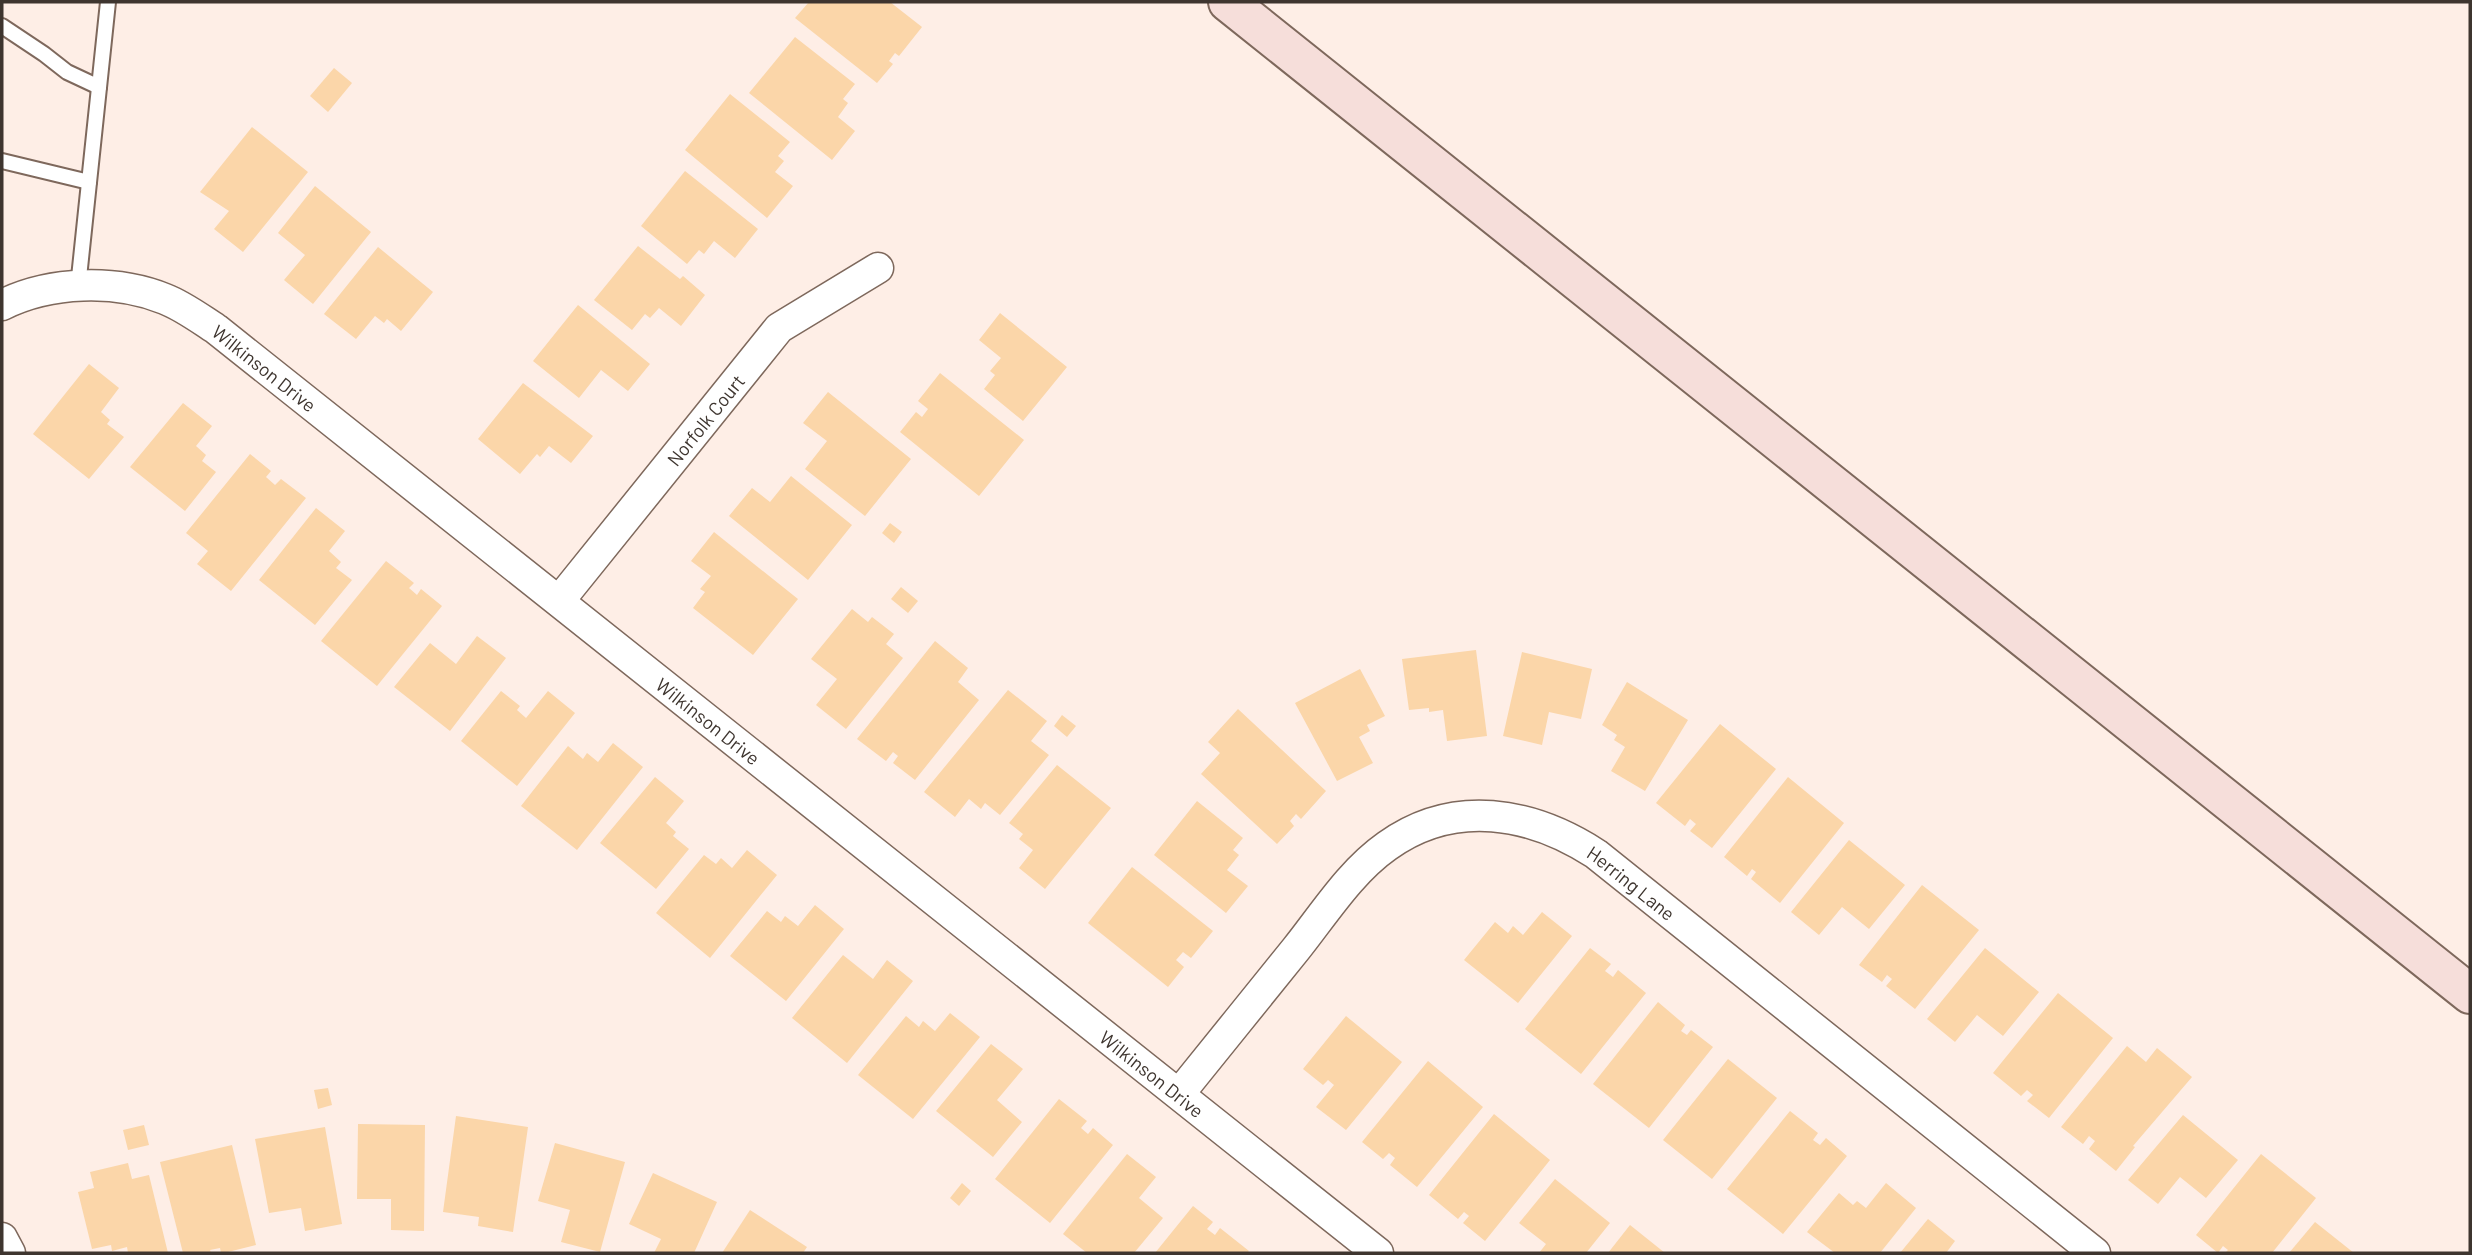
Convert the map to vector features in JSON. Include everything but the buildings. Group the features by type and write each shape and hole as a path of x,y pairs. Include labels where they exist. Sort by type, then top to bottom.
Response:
{"main road":[{"path":"1228,2 2470,994"}],"street":[{"name":"Norfolk Court","path":"559,601 779,328 878,268"},
{"name":"Wilkinson Drive","path":"2,305 32,294 78,287 122,287 173,302 200,318 1378,1253"},
{"name":"Herring Lane","path":"1179,1094 1352,879 1387,846 1430,824 1454,817 1478,815 1528,821 1574,840 1595,854 2095,1253"},
{"path":"2,1238 10,1253"}],"lane":[{"path":"78,287 108,2"},
{"path":"2,26 67,72 99,87"},
{"path":"2,161 89,183"}]}
